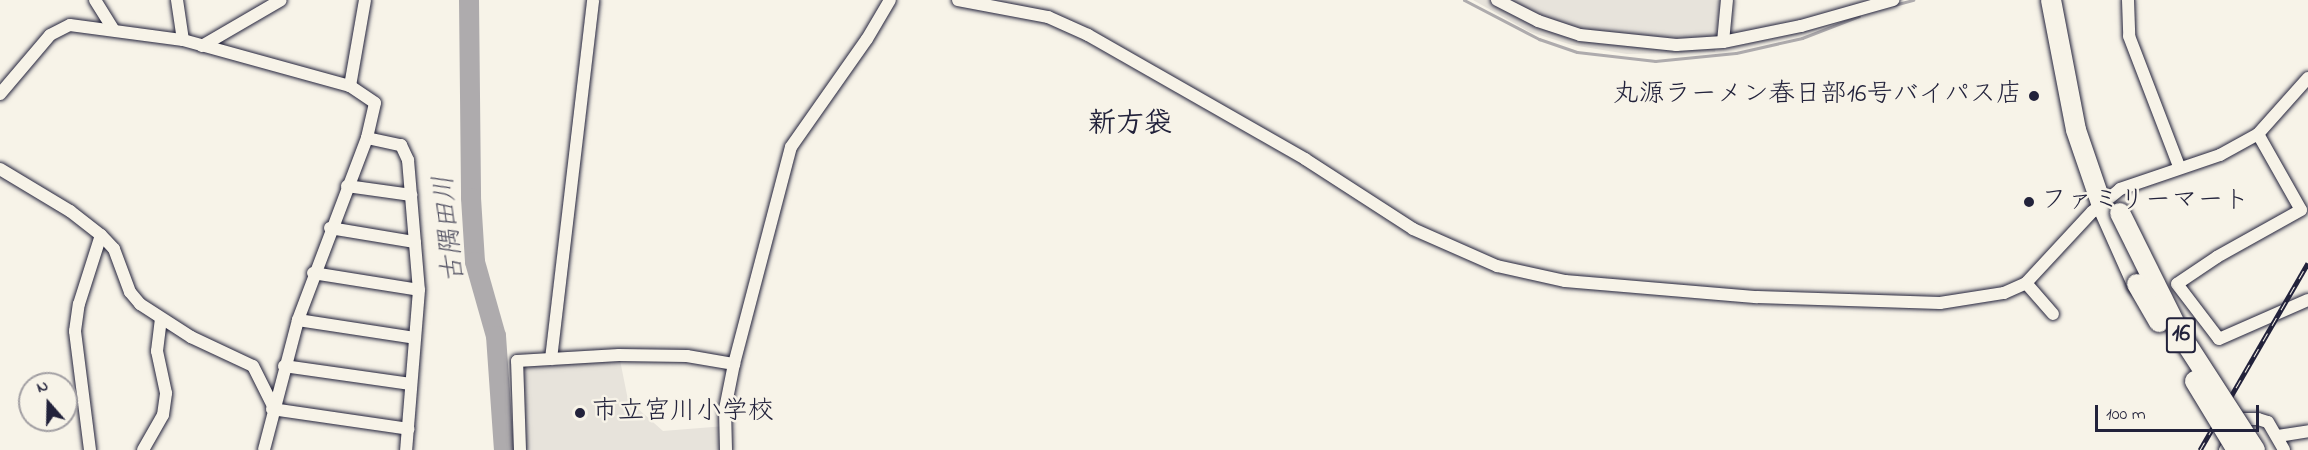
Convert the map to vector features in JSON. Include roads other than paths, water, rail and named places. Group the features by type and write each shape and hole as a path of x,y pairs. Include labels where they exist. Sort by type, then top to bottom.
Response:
{"highway":[{"name":"16","path":"2051,0 2073,120 2111,208 2180,334 2255,450"},
{"name":"16","path":"2063,0 2077,84 2111,208 2137,284 2237,450"}],"street":[{"path":"95,0 113,29"},
{"path":"202,46 281,0"},
{"path":"350,86 365,0"},
{"path":"551,359 593,0"},
{"path":"726,450 725,410 734,364 791,147 867,39 890,0"},
{"path":"958,0 1048,18 1088,35 1305,159 1413,229 1514,271 1565,281 1757,297 1940,303 1988,297 2026,283 2111,208 2179,166 2220,155 2258,134 2308,78"},
{"path":"1497,0 1538,21 1606,40 1676,45 1723,42 1801,26 1893,0"},
{"path":"1723,42 1726,0"},
{"path":"2128,0 2129,36 2179,166"},
{"path":"181,2 183,40"},
{"path":"0,94 59,28 113,29 183,40 350,86 375,103 367,138 313,273 284,366 264,450"},
{"path":"2258,134 2301,210 2217,256 2177,284 2219,339 2308,300"},
{"path":"367,138 401,145 408,160 419,290 406,450"},
{"path":"0,169 70,211 101,235 114,249 130,292 161,320 253,366 273,407"},
{"path":"347,186 411,195"},
{"path":"330,228 415,242"},
{"path":"90,450 75,331 79,304 101,235"},
{"path":"313,273 419,290"},
{"path":"2026,283 2053,314"},
{"path":"143,450 163,415 166,393 157,342 161,320"},
{"path":"298,320 415,338"},
{"path":"520,450 517,361 687,356 734,364"},
{"path":"284,366 411,384"},
{"path":"273,407 409,429"},
{"path":"2225,450 2245,419 2268,422 2284,450"},
{"path":"2278,436 2308,431"}],"waterway":[{"name":"古隅田川","path":"469,0 471,198 475,262 496,336 504,450"},
{"path":"1464,0 1539,39 1577,52 1655,61 1736,53 1802,38 1859,16"},
{"path":"1894,5 1913,0"}],"railway":[{"path":"2200,450 2308,263"}],"place":[{"name":"丸源ラーメン春日部16号バイパス店","path":"2034,96"},
{"name":"ファミリーマート","path":"2029,202"},
{"name":"市立宮川小学校","path":"580,413"}],"district":[{"name":"新方袋","path":"1130,125"}]}
